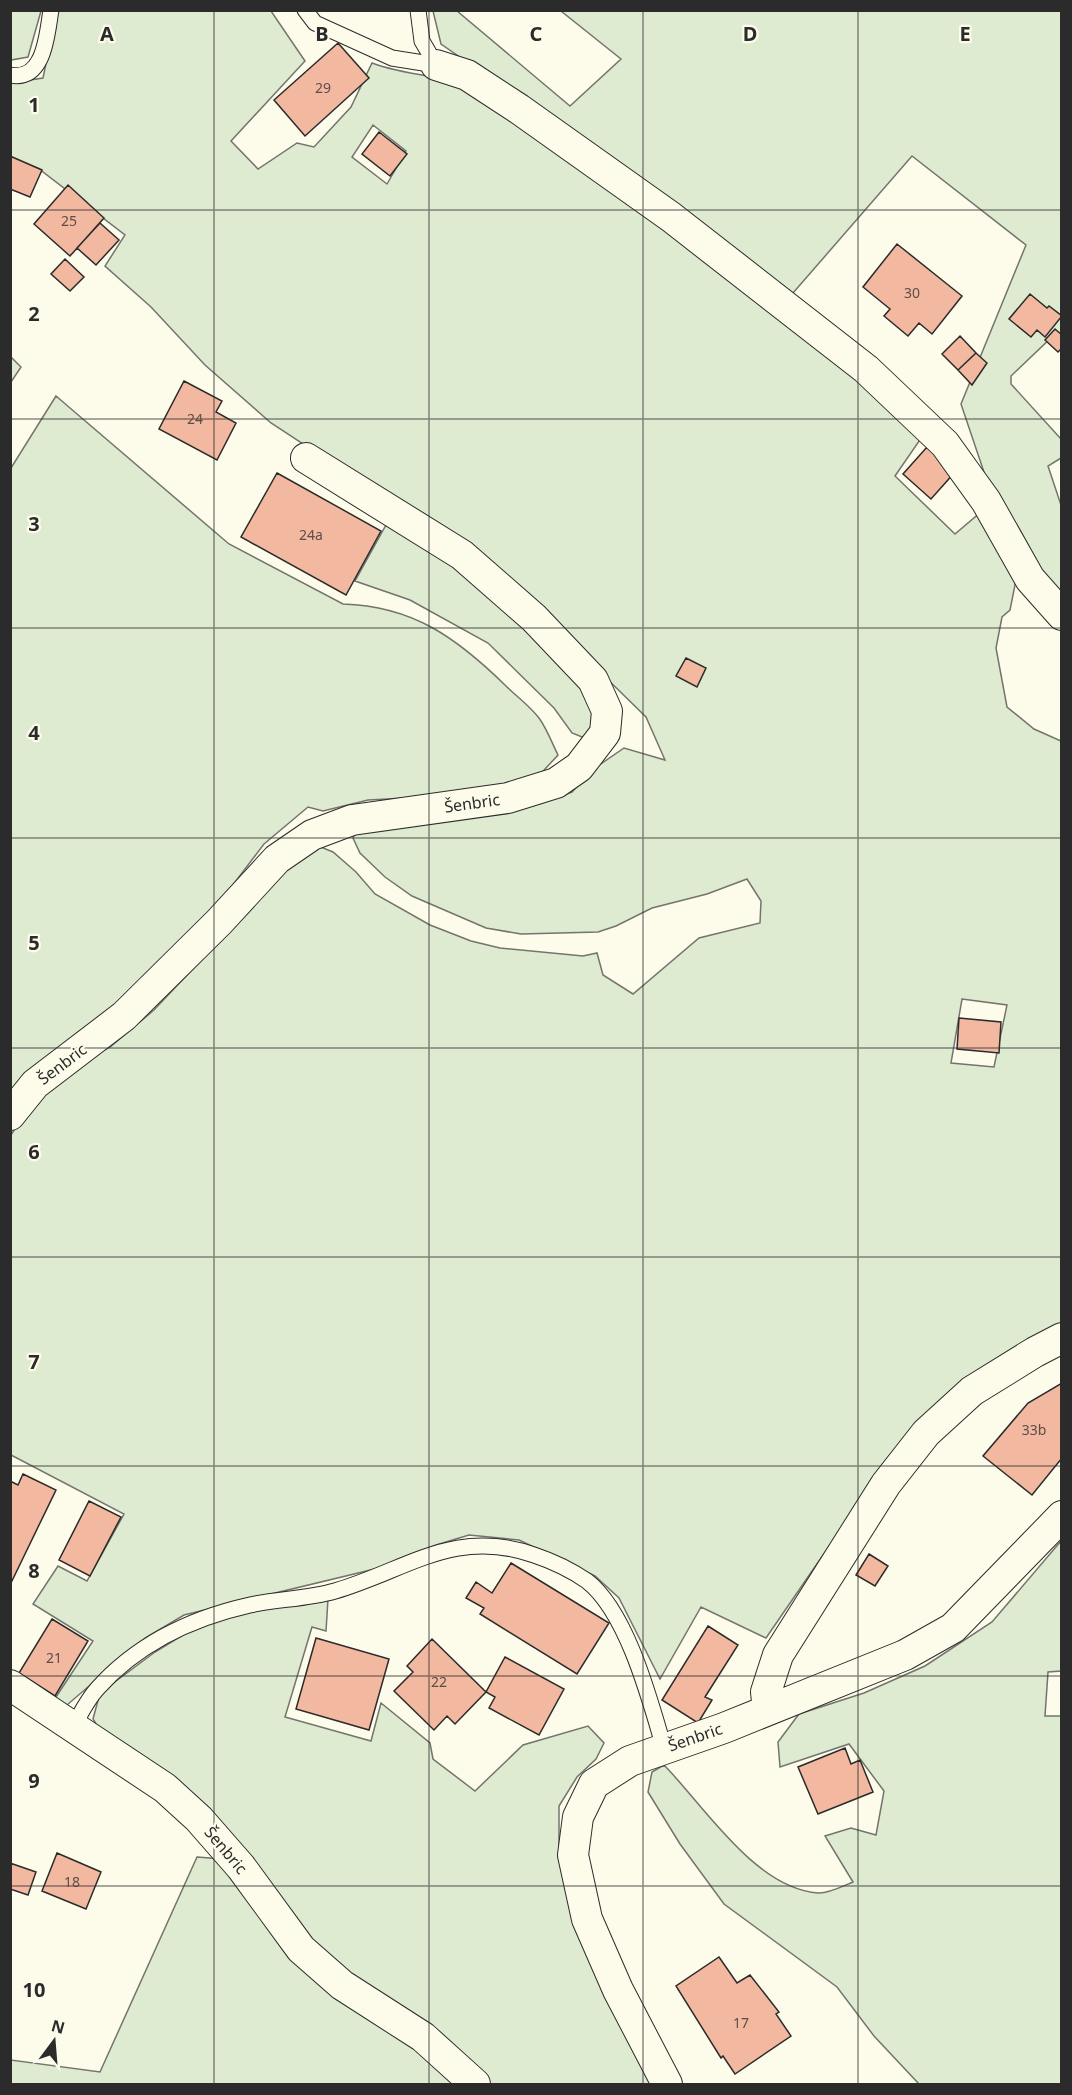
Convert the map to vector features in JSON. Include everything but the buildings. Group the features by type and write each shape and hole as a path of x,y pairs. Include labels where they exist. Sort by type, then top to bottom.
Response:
{"street":[{"path":"436,65 468,75 519,109 671,217 866,369 945,444 986,501 1030,579 1062,615"},
{"name":"Šenbric","path":"10,1115 34,1084 124,1016 219,922 277,859 312,834 352,820 508,798 556,783 579,767 605,733 607,711 593,680 534,618 462,555 306,458"},
{"path":"768,1710 766,1692 778,1655 893,1476 926,1433 972,1392 1062,1338"},
{"name":"Šenbric","path":"667,2085 618,1990 587,1919 573,1855 578,1817 594,1784 630,1761 768,1710 905,1655 953,1628 1062,1516"},
{"name":"Šenbric","path":"10,1686 165,1788 200,1819 241,1867 302,1949 342,1985 423,2037 475,2085"}],"lane":[{"path":"10,75 16,76 33,70 42,57 51,10"},
{"path":"305,10 315,23 392,58 436,65"},
{"path":"417,10 422,40 436,65"},
{"path":"73,1727 96,1689 147,1645 187,1624 249,1605 334,1592 435,1553 470,1545 513,1548 552,1561 587,1582 604,1599 621,1628 644,1682 664,1748"}],"green space":[{"path":"11,10 41,11 28,57 11,60"},
{"path":"57,11 271,11 305,61 231,141 258,169 297,143 314,147 351,107 372,63 405,72 461,82 672,227 924,434 895,476 955,534 981,512 1017,575 1010,610 1002,617 996,648 1007,707 1034,729 1061,741 1061,1323 1041,1333 843,1526 766,1638 701,1607 660,1679 619,1598 595,1576 519,1540 469,1535 436,1545 383,1567 184,1615 145,1638 67,1705 54,1700 93,1641 33,1604 58,1566 87,1581 124,1514 11,1455 11,1135 29,1107 66,1069 110,1047 154,1010 223,937 264,886 316,845 333,852 356,872 375,894 430,925 471,941 500,948 583,956 597,953 603,975 633,994 699,938 760,923 761,901 747,879 707,894 652,908 616,926 598,932 521,934 486,928 412,896 385,877 360,853 353,838 359,826 539,804 572,792 592,770 624,748 665,760 646,717 596,668 346,472 271,423 205,365 151,307 105,266 125,235 39,169 11,159 10,83 43,78","holes":["373,125 406,151 387,184 352,157","962,999 1007,1005 994,1067 951,1063"]},
{"path":"433,11 457,11 570,106 621,59 561,11 1061,11 1061,347 1053,336 1011,376 1011,384 1061,439 1061,458 1048,466 1061,505 1061,605 989,487 961,404 1026,245 912,156 793,293 677,207 441,44"},
{"path":"11,357 21,367 11,382"},
{"path":"56,396 229,544 343,604 391,611 412,618 451,639 470,653 527,705 544,727 558,755 533,782 444,796 368,800 323,811 308,807 264,844 198,931 135,996 11,1092 11,468"},
{"path":"386,525 461,563 600,707 587,739 572,733 554,708 488,643 410,600 355,581"},
{"path":"1061,1541 1061,1671 1048,1672 1045,1716 1062,1716 1061,2084 919,2084 874,2036 837,1987 724,1904 680,1844 648,1792 652,1772 664,1765 733,1843 773,1877 795,1888 818,1893 831,1891 853,1882 825,1836 851,1828 876,1835 884,1791 849,1744 780,1767 778,1742 799,1714 864,1693 925,1666 992,1622"},
{"path":"328,1599 326,1631 312,1627 285,1717 371,1741 381,1703 430,1743 433,1759 475,1791 523,1745 588,1726 604,1743 596,1759 577,1777 559,1806 559,1855 653,2084 489,2084 342,1975 104,1737 93,1719 100,1693 155,1652 191,1630 251,1608"},
{"path":"197,1857 222,1859 465,2084 11,2084 11,2060 100,2072"}]}
